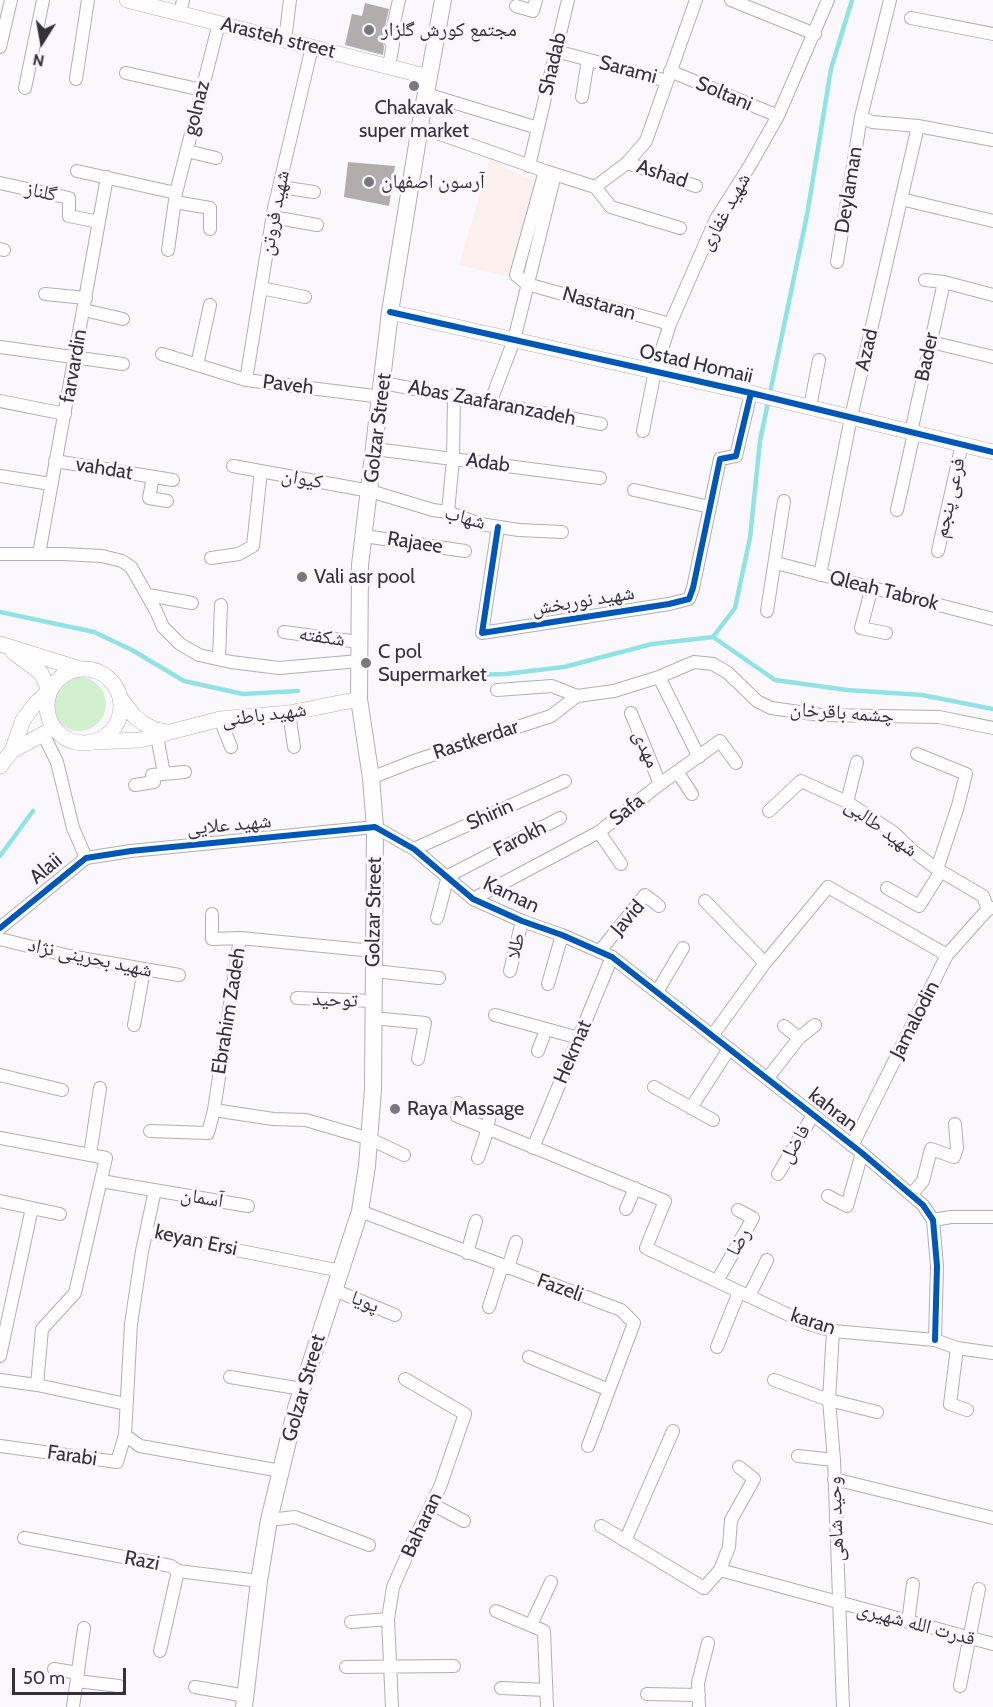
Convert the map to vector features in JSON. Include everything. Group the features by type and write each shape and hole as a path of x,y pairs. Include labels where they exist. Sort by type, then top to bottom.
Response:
{"main road":[{"name":"Golzar Street","path":"245,1701 269,1520 302,1389 360,1211 370,1139 373,1089 375,827 371,778 359,699 360,565 390,312 443,0"}],"street":[{"path":"0,47 11,0"},
{"path":"25,88 43,0"},
{"path":"76,79 88,0"},
{"name":"Arasteh street","path":"127,0 181,7 219,23 429,77"},
{"path":"285,40 290,0"},
{"path":"389,66 393,44 390,41 399,0"},
{"path":"516,6 533,11 536,0"},
{"name":"Shadab","path":"529,166 568,0"},
{"path":"595,187 627,163 646,141 696,0"},
{"path":"731,0 815,34"},
{"name":"شهید غفاری","path":"643,431 655,371 670,324 716,219 778,116 828,0"},
{"name":"Deylaman","path":"837,262 861,117 890,0"},
{"path":"911,18 993,34"},
{"name":"golnaz","path":"168,250 175,197 219,23"},
{"name":"شهید فروتن","path":"246,380 273,217 312,47"},
{"name":"Sarami","path":"556,51 588,60 669,76"},
{"name":"Sarami","path":"582,97 588,60"},
{"path":"126,73 202,90"},
{"name":"Soltani","path":"669,76 778,116"},
{"path":"426,94 538,128"},
{"name":"Deylaman","path":"861,117 872,122 918,126 993,138"},
{"name":"Azad","path":"820,575 851,417 918,126"},
{"path":"420,127 595,187 611,207 680,228"},
{"path":"187,150 216,158"},
{"name":"Ashad","path":"627,163 696,186"},
{"path":"76,171 107,177 210,208 210,229"},
{"path":"490,403 514,339 550,173"},
{"name":"farvardin","path":"39,554 107,177"},
{"name":"گلناز","path":"0,183 69,198 69,216 99,222"},
{"path":"280,187 314,192"},
{"path":"902,199 993,221"},
{"path":"273,217 317,225"},
{"path":"925,280 944,282 993,295"},
{"name":"Bader","path":"897,510 944,282"},
{"name":"Nastaran","path":"527,284 670,324"},
{"path":"261,288 305,297"},
{"path":"45,294 85,304 123,319"},
{"path":"197,365 210,305"},
{"name":"Ostad Homaii","path":"390,312 751,393 993,452"},
{"path":"931,342 993,357"},
{"path":"0,346 123,364"},
{"name":"Paveh","path":"162,354 246,380 382,390"},
{"path":"805,406 819,360"},
{"name":"Abas Zaafaranzadeh","path":"382,390 454,396 601,424"},
{"path":"634,490 710,507 720,459 736,456 751,393"},
{"path":"448,512 453,459 454,396"},
{"path":"0,401 65,414"},
{"name":"فرعی پنجم","path":"938,551 962,444"},
{"name":"Adab","path":"375,449 600,478"},
{"name":"vahdat","path":"56,461 173,480"},
{"name":"کیوان","path":"233,466 370,491"},
{"path":"211,558 239,554 253,546 261,471"},
{"path":"0,476 51,484"},
{"name":"vahdat","path":"153,477 149,498 167,501"},
{"name":"شهاب","path":"370,491 433,510 448,512 480,524 519,530 562,532"},
{"path":"766,611 776,563 784,501"},
{"name":"شهید نوربخش","path":"498,527 482,633 669,604 689,598 710,507"},
{"name":"Rajaee","path":"364,536 465,551"},
{"path":"0,554 102,556 122,561 131,567 148,595 163,627 180,644 199,655 279,668 359,661"},
{"name":"Qleah Tabrok","path":"776,563 993,619"},
{"path":"872,587 861,628 886,633"},
{"path":"148,595 192,603"},
{"path":"219,659 221,605"},
{"name":"شکفته","path":"284,632 359,642"},
{"path":"0,644 51,658 80,669 102,673 117,688 120,698 121,709 118,720 105,737 94,742 83,743 48,731 12,751"},
{"path":"0,644 25,660 41,674 49,691 46,705 48,731 73,828 86,858"},
{"name":"چشمه باقرخان","path":"497,690 552,686 577,696 614,691 659,677 694,662 713,664 728,673 758,701 771,708 821,715 939,717 993,728"},
{"path":"0,766 12,751 23,720 35,704 62,675 80,669"},
{"path":"659,677 699,757"},
{"name":"Rastkerdar","path":"371,778 414,761 550,716 577,696"},
{"path":"120,698 134,716 164,734 164,774"},
{"name":"شهید باطنی","path":"94,742 140,740 220,719 289,713 359,699"},
{"path":"289,713 294,747"},
{"name":"مهدی","path":"631,713 660,784"},
{"path":"220,719 231,747"},
{"name":"Safa","path":"473,898 599,832 720,741 736,763"},
{"path":"887,888 919,906 939,870 966,774 917,754"},
{"path":"847,802 857,762"},
{"path":"135,785 154,782 152,775 185,772"},
{"path":"678,772 692,794"},
{"name":"Shirin","path":"414,849 565,781"},
{"name":"شهید طالبی","path":"769,811 801,781 847,802 893,832 913,851 939,870 983,896 990,908"},
{"name":"Farokh","path":"448,876 560,818"},
{"name":"شهید علایی","path":"86,858 130,851 375,827"},
{"name":"Kaman","path":"375,827 414,849 473,898 522,921 606,954"},
{"path":"599,832 621,864"},
{"name":"Alaii","path":"0,928 86,858"},
{"path":"437,918 448,876"},
{"path":"712,1035 765,963 828,887 948,955"},
{"name":"Javid","path":"606,954 645,895 659,906"},
{"path":"705,901 765,963"},
{"name":"Jamalodin","path":"828,1196 846,1206 857,1150 948,955 990,908"},
{"path":"212,914 212,939 240,938"},
{"name":"طلا","path":"510,971 522,921"},
{"path":"548,984 562,935"},
{"name":"Ebrahim Zadeh","path":"150,1131 208,1133 214,1110 240,938 374,951"},
{"name":"شهید بحرینی نژاد","path":"0,939 69,956 179,975"},
{"path":"657,992 683,948"},
{"name":"kahran","path":"606,954 857,1150 923,1204 933,1220"},
{"name":"Hekmat","path":"533,1148 579,1038 606,954"},
{"path":"134,1025 144,970"},
{"path":"374,971 440,978"},
{"name":"توحید","path":"297,998 373,1009 425,1023 418,1059"},
{"path":"495,1015 579,1038"},
{"path":"767,1079 800,1038 815,1025"},
{"path":"784,1026 800,1038"},
{"path":"538,1051 546,1029"},
{"path":"691,1108 729,1049"},
{"path":"0,1076 62,1090"},
{"path":"654,1087 713,1120"},
{"path":"90,1155 100,1088"},
{"path":"458,1103 456,1116 635,1188 626,1209"},
{"path":"214,1110 273,1119 306,1120 370,1139 404,1155"},
{"path":"478,1158 491,1110"},
{"name":"فاضل","path":"778,1174 813,1115"},
{"path":"911,1194 923,1181 931,1149 954,1157 957,1148 955,1124"},
{"path":"0,1138 106,1158 75,1293 42,1329 37,1385"},
{"path":"101,1181 155,1190"},
{"name":"karan","path":"635,1188 665,1201 646,1248 806,1323 833,1331 935,1340 957,1348 993,1353"},
{"name":"آسمان","path":"155,1190 248,1206"},
{"name":"keyan Ersi","path":"155,1190 146,1233 340,1271"},
{"path":"0,1201 60,1214"},
{"path":"0,1356 4,1314 32,1208"},
{"name":"رضا","path":"717,1281 753,1218 738,1210"},
{"name":"Fazeli","path":"360,1211 621,1310 634,1323 588,1446"},
{"path":"935,1340 937,1266 933,1220 951,1217 993,1217"},
{"path":"467,1253 476,1221"},
{"path":"146,1233 131,1324 125,1436 140,1446 281,1471"},
{"path":"489,1307 516,1242"},
{"path":"717,1347 744,1294 767,1260"},
{"name":"پویا","path":"334,1290 395,1315"},
{"name":"وحید شاهی","path":"833,1331 829,1400 834,1460 843,1707"},
{"path":"957,1348 950,1404 967,1410"},
{"path":"529,1357 609,1390"},
{"path":"230,1377 302,1389"},
{"path":"0,1380 37,1385 126,1404"},
{"name":"Baharan","path":"392,1707 388,1619 393,1587 440,1487 465,1414 405,1380"},
{"path":"774,1380 829,1400 877,1412"},
{"path":"625,1541 673,1431"},
{"name":"Farabi","path":"0,1446 117,1462 125,1436"},
{"path":"798,1456 834,1460"},
{"path":"601,1526 704,1588 720,1570 729,1547 731,1520 754,1479 739,1467"},
{"path":"834,1479 993,1518"},
{"path":"432,1504 464,1521"},
{"path":"269,1520 295,1517 369,1545"},
{"name":"Razi","path":"24,1538 171,1566 178,1571 260,1581"},
{"name":"قدرت الله شهیری","path":"720,1570 993,1644"},
{"path":"160,1651 178,1571"},
{"path":"531,1625 551,1582"},
{"path":"908,1622 913,1584"},
{"path":"960,1686 979,1589"},
{"path":"496,1611 544,1631 547,1707"},
{"path":"351,1622 388,1619"},
{"path":"74,1707 84,1628"},
{"path":"647,1694 699,1701 698,1683 708,1643"},
{"path":"346,1667 454,1666"},
{"path":"54,1669 119,1686"},
{"path":"195,1687 245,1701"},
{"path":"501,1688 546,1690"}],"shaded area":[{"path":"490,159 538,183 510,277 459,265"}],"green space":[{"path":"79,677 89,679 98,685 104,694 106,704 104,714 98,723 89,729 79,731 69,729 60,723 54,714 52,704 54,694 60,685 69,679"}],"building":[{"name":"مجتمع کورش گلزار","path":"365,3 389,9 382,39 383,55 345,45 352,14 362,16"},
{"name":"آرسون اصفهان","path":"348,162 395,166 389,206 344,197"}],"waterway":[{"path":"713,637 735,608 750,538 760,441 807,215 831,69 852,0"},
{"path":"0,612 94,632 132,650 184,681 243,694 298,691"},
{"path":"394,677 505,674 564,667 652,644 713,637 775,680 847,690 922,695 993,709"},
{"path":"0,856 33,811"}],"cycle path":[{"path":"390,312 751,393 993,452"},
{"path":"498,527 482,633 689,599 720,459 736,456 751,393"},
{"path":"0,928 86,858 131,851 375,827 414,849 473,899 612,957 862,1153 923,1205 933,1220 937,1266 935,1340"}],"place":[{"name":"مجتمع کورش گلزار","path":"369,30"},
{"name":"Chakavak super market","path":"414,86"},
{"name":"آرسون اصفهان","path":"369,182"},
{"name":"Vali asr pool","path":"302,577"},
{"name":"C pol Supermarket","path":"366,663"},
{"name":"Raya Massage","path":"395,1109"}]}
